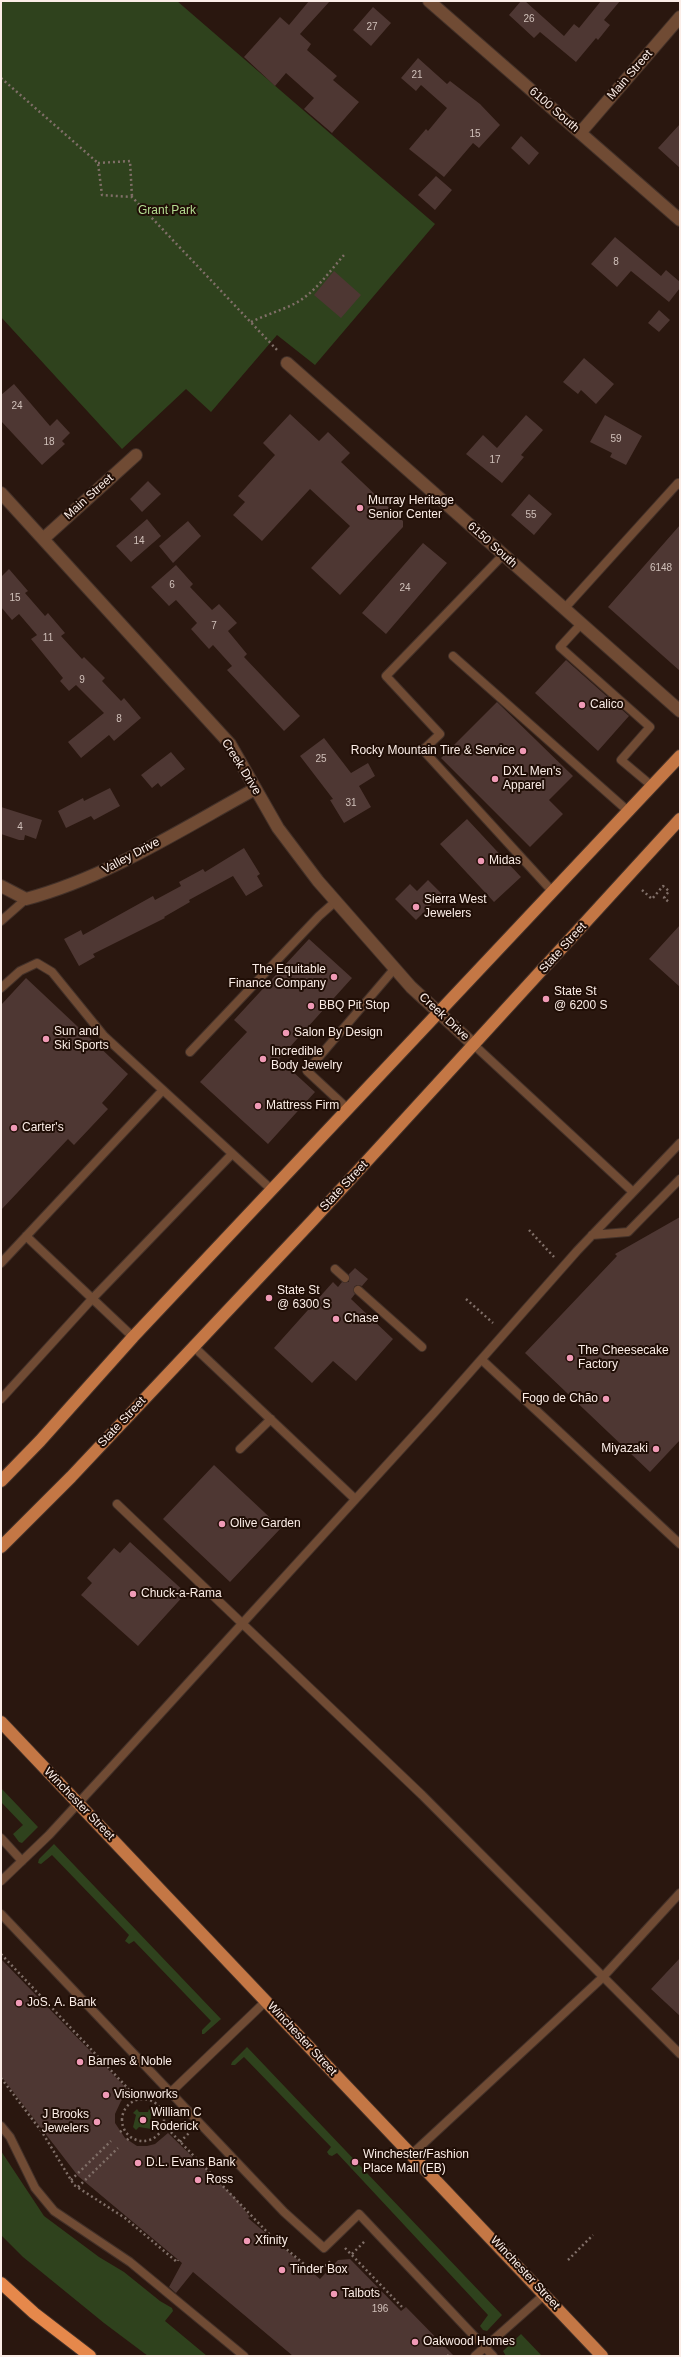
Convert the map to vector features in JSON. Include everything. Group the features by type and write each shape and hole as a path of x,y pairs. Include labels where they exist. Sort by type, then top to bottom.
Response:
{"highway":[{"path":"1,2283 34,2313 90,2356"}],"main road":[{"path":"1,1481 40,1441 133,1337 680,756"},
{"name":"State Street","path":"1,1547 71,1477 474,1045 680,818"},
{"name":"Winchester Street","path":"1,1722 545,2294 602,2356"}],"street":[{"name":"6100 South","path":"429,1 680,220"},
{"name":"Main Street","path":"580,132 680,17"},
{"name":"6150 South","path":"287,362 680,711"},
{"name":"Main Street","path":"43,539 136,455"},
{"name":"Creek Drive","path":"1,493 230,744 278,828 336,901 395,968 438,1013 474,1045"},
{"name":"Valley Drive","path":"26,899 62,889 100,873 255,789"},
{"path":"1,886 26,899"}],"lane":[{"path":"564,608 678,483 680,485"},
{"path":"503,555 386,676 440,734 423,750 552,891"},
{"path":"581,624 560,647 650,727 621,760 652,786"},
{"path":"453,656 628,811"},
{"path":"1,922 26,899"},
{"path":"190,1052 319,916 336,901"},
{"path":"1,988 20,971 36,963 52,972 104,1036 272,1190"},
{"path":"348,1109 308,1071 395,968"},
{"path":"474,1045 633,1192"},
{"path":"1,1263 163,1090"},
{"path":"1,1881 78,1803 482,1360 592,1235 680,1143"},
{"path":"1,1399 92,1298 129,1262 232,1154"},
{"path":"592,1235 628,1232 680,1179"},
{"path":"26,1236 133,1337"},
{"path":"335,1269 345,1278"},
{"path":"358,1290 422,1347"},
{"path":"193,1346 355,1499"},
{"path":"482,1360 680,1544"},
{"path":"240,1449 271,1419"},
{"path":"117,1504 240,1624 422,1795 602,1978 680,2054"},
{"path":"1,1838 22,1860"},
{"path":"412,2154 602,1978 680,1893"},
{"path":"1,1914 284,2212 324,2248 359,2214 493,2356"},
{"path":"170,2093 266,2001"},
{"path":"1,2126 10,2137 35,2188 54,2211 130,2262 244,2356"},
{"path":"475,2356 485,2349 545,2294"}],"path":[{"path":"1,78 98,164 102,195 132,197"},
{"path":"98,164 130,161 132,197 273,346"},
{"path":"251,322 268,313 294,304 313,291 344,255"},
{"path":"642,890 652,899 663,886 669,891 664,898 669,902"},
{"path":"529,1230 554,1257"},
{"path":"466,1299 493,1323"},
{"path":"1,1954 138,2099"},
{"path":"1,2078 42,2132 71,2180 78,2188 126,2218 176,2262 178,2260"},
{"path":"138,2099 152,2100 158,2104 164,2117 164,2125 161,2132 149,2140 142,2141 130,2137 124,2129 122,2114 125,2108 138,2099"},
{"path":"120,2132 124,2129"},
{"path":"127,2140 130,2137"},
{"path":"71,2180 111,2141"},
{"path":"78,2188 118,2148"},
{"path":"352,2254 376,2231"},
{"path":"568,2260 593,2235"}],"green space":[{"name":"Grant Park","path":"1,1 177,1 435,224 315,365 277,335 211,412 186,389 122,449 1,317"},
{"path":"1,1788 38,1827 22,1843 19,1842 13,1834 23,1825 1,1802"},
{"path":"54,1844 221,2019 204,2034 202,2034 202,2030 211,2021 134,1941 129,1944 125,1941 129,1935 52,1855 41,1864 38,1863 39,1859"},
{"path":"247,2047 502,2315 487,2331 483,2330 480,2326 488,2315 337,2153 332,2156 329,2155 327,2152 331,2147 244,2057 235,2065 231,2065 232,2062"},
{"path":"137,2109 139,2112 148,2112 149,2109 154,2113 151,2115 150,2124 154,2126 151,2129 139,2127 136,2130 133,2127 136,2115 133,2113"},
{"path":"1,2151 44,2216 99,2257 124,2272 160,2301 172,2308 173,2311 165,2321 207,2356 148,2356 104,2323 23,2257 1,2235"},
{"path":"521,2334 542,2356 506,2356 503,2351"}],"building":[{"path":"309,1 330,1 300,34 311,44 307,50 337,76 333,80 359,102 332,133 304,109 314,98 286,73 275,86 244,57 280,17 289,25"},
{"path":"521,1 525,1 564,36 574,24 579,28 601,1 620,1 604,20 610,25 598,40 596,38 576,62 540,32 534,38 509,15"},
{"path":"373,7 391,23 371,46 353,30"},
{"path":"418,58 447,84 450,81 480,104 500,125 479,148 473,143 444,177 409,149 426,129 428,131 447,108 421,85 416,91 401,78"},
{"path":"680,124 680,168 658,148"},
{"path":"521,136 539,153 529,165 511,148"},
{"path":"436,176 452,190 435,210 418,195"},
{"path":"615,237 661,276 666,270 680,282 680,288 669,302 631,271 617,287 591,264"},
{"path":"334,271 361,295 341,318 314,295"},
{"path":"659,310 670,320 659,332 648,323"},
{"path":"584,358 614,384 596,404 581,390 578,394 563,382"},
{"path":"14,384 50,426 57,419 70,433 62,441 65,444 42,465 1,421 1,395"},
{"name":"Murray Heritage Senior Center","path":"290,414 319,441 328,432 350,453 341,462 403,521 403,527 340,595 311,568 350,526 310,489 262,541 233,515 245,502 238,496 275,455 263,443"},
{"path":"526,415 543,430 521,455 524,457 502,483 466,454 483,435 497,448"},
{"path":"605,415 642,436 626,465 610,457 612,453 590,442"},
{"path":"148,481 161,494 142,512 130,499"},
{"path":"529,494 552,514 534,535 511,515"},
{"path":"147,519 161,536 131,562 116,546"},
{"path":"188,521 201,536 173,563 159,546"},
{"path":"680,525 680,671 608,607"},
{"path":"423,543 447,563 386,634 362,613"},
{"path":"176,565 193,584 190,587 212,610 219,604 237,623 228,631 247,654 244,657 300,716 284,731 227,670 232,666 213,645 209,649 191,629 197,623 176,600 169,606 151,587"},
{"path":"9,569 28,591 25,593 45,616 48,613 65,633 61,636 82,659 84,657 105,678 102,681 121,701 124,698 141,718 114,741 109,735 81,758 68,742 104,713 76,685 69,691 60,681 63,678 31,639 37,635 19,614 12,620 1,607 1,577"},
{"name":"Calico","path":"566,660 629,716 598,751 535,693"},
{"name":"DXL Men's Apparel","path":"497,702 573,776 549,800 563,814 530,847 441,758"},
{"path":"324,738 351,773 368,763 375,776 359,786 371,807 344,823 330,800 333,799 300,756"},
{"path":"171,752 185,769 161,787 158,783 152,788 141,775"},
{"path":"110,788 120,806 94,820 91,816 66,828 58,811 83,798 84,801"},
{"path":"1,807 42,820 36,839 25,835 24,840 19,840 1,834"},
{"name":"Midas","path":"467,819 521,877 494,902 440,844"},
{"path":"244,848 260,874 257,876 263,886 246,896 233,876 189,900 190,902 164,917 165,918 93,954 95,957 79,966 64,939 81,930 83,935 153,896 155,900 181,886 179,882 203,869 205,872"},
{"name":"Sierra West Jewelers","path":"428,880 442,894 416,920 395,899 410,884 417,891"},
{"path":"680,925 680,987 649,959"},
{"path":"309,939 352,978 279,1059 315,1092 268,1144 200,1082 247,1032 234,1020"},
{"name":"Sun and Ski Sports","path":"26,978 128,1074 102,1103 108,1109 74,1145 68,1139 1,1210 1,1005"},
{"path":"680,1217 680,1440 650,1472 525,1353 617,1256 615,1254"},
{"name":"Chase","path":"355,1268 368,1279 362,1286 357,1285 354,1287 355,1294 351,1299 393,1339 356,1381 333,1361 312,1383 274,1348 333,1282 338,1287 342,1282 349,1282 349,1274"},
{"name":"Olive Garden","path":"214,1465 281,1528 230,1582 163,1519"},
{"name":"Chuck-a-Rama","path":"130,1542 186,1593 138,1646 81,1595 92,1583 87,1578 114,1548 120,1553"},
{"path":"680,1958 680,2016 651,1989"},
{"path":"1,1959 130,2092 121,2101 115,2114 115,2123 125,2138 137,2146 147,2146 155,2144 168,2133 235,2198 250,2217 248,2218 320,2279 338,2260 350,2259 401,2311 406,2307 454,2356 293,2356 193,2272 176,2293 169,2287 182,2263 78,2176 1,2076"}],"place":[{"name":"Murray Heritage Senior Center","path":"360,508"},
{"name":"Calico","path":"582,705"},
{"name":"Rocky Mountain Tire & Service","path":"523,751"},
{"name":"DXL Men's Apparel","path":"495,779"},
{"name":"Midas","path":"481,861"},
{"name":"Sierra West Jewelers","path":"416,907"},
{"name":"The Equitable Finance Company","path":"334,977"},
{"name":"State St @ 6200 S","path":"546,999"},
{"name":"BBQ Pit Stop","path":"311,1006"},
{"name":"Salon By Design","path":"286,1033"},
{"name":"Sun and Ski Sports","path":"46,1039"},
{"name":"Incredible Body Jewelry","path":"263,1059"},
{"name":"Mattress Firm","path":"258,1106"},
{"name":"Carter's","path":"14,1128"},
{"name":"State St @ 6300 S","path":"269,1298"},
{"name":"Chase","path":"336,1319"},
{"name":"The Cheesecake Factory","path":"570,1358"},
{"name":"Fogo de Chão","path":"606,1399"},
{"name":"Miyazaki","path":"656,1449"},
{"name":"Olive Garden","path":"222,1524"},
{"name":"Chuck-a-Rama","path":"133,1594"},
{"name":"JoS. A. Bank","path":"19,2003"},
{"name":"Barnes & Noble","path":"80,2062"},
{"name":"Visionworks","path":"106,2095"},
{"name":"William C Roderick","path":"143,2120"},
{"name":"J Brooks Jewelers","path":"97,2122"},
{"name":"Winchester/Fashion Place Mall (EB)","path":"355,2162"},
{"name":"D.L. Evans Bank","path":"138,2163"},
{"name":"Ross","path":"198,2180"},
{"name":"Xfinity","path":"247,2241"},
{"name":"Tinder Box","path":"282,2270"},
{"name":"Talbots","path":"334,2294"},
{"name":"Oakwood Homes","path":"415,2342"}]}
